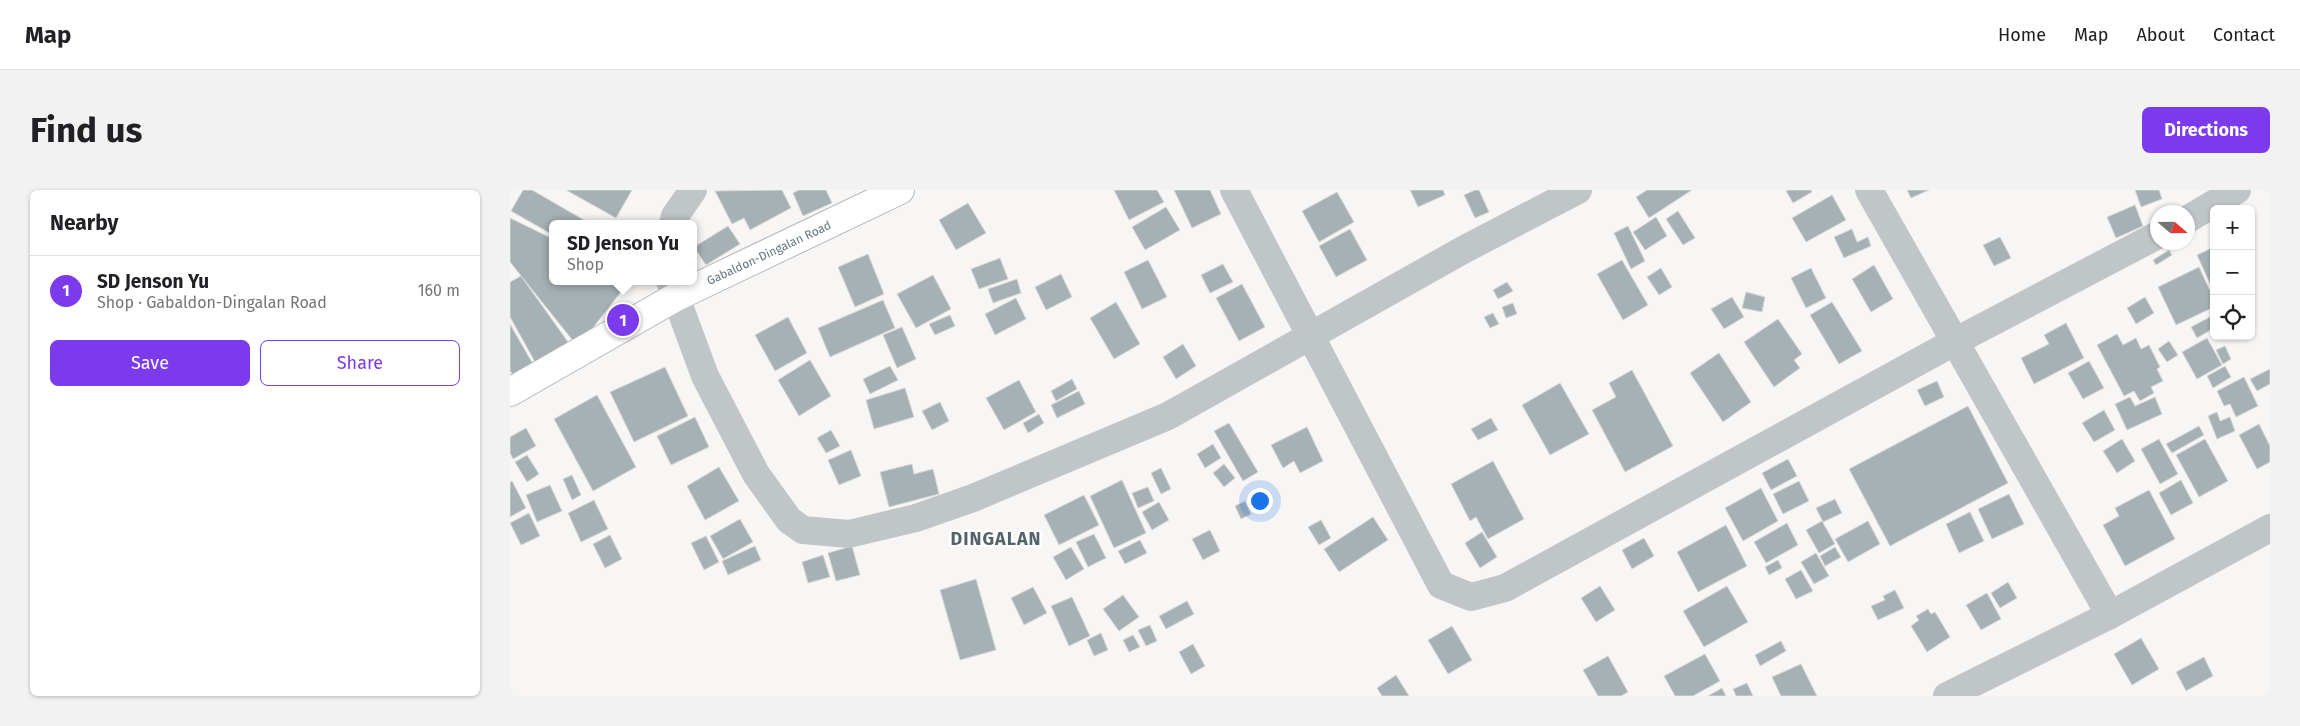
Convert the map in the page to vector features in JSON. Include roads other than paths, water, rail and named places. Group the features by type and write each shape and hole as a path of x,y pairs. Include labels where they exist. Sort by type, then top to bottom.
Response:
{"main road":[{"name":"Gabaldon-Dingalan Road","path":"697,279 900,190"},
{"name":"Gabaldon-Dingalan Road","path":"510,392 673,289"}],"street":[{"path":"674,220 693,190"},
{"path":"1234,190 1441,585 1471,598 1505,588 1956,341 2150,239"},
{"path":"673,289 705,376 756,474 789,520 803,530 850,534 916,518 973,498 1168,416 1463,250 1578,190"},
{"path":"1869,190 2110,615"},
{"path":"2195,215 2237,190"},
{"path":"1947,696 2110,615 2270,528"}],"place":[{"name":"SD Jenson Yu","path":"623,320"}],"district":[{"name":"DINGALAN","path":"996,539"}]}
